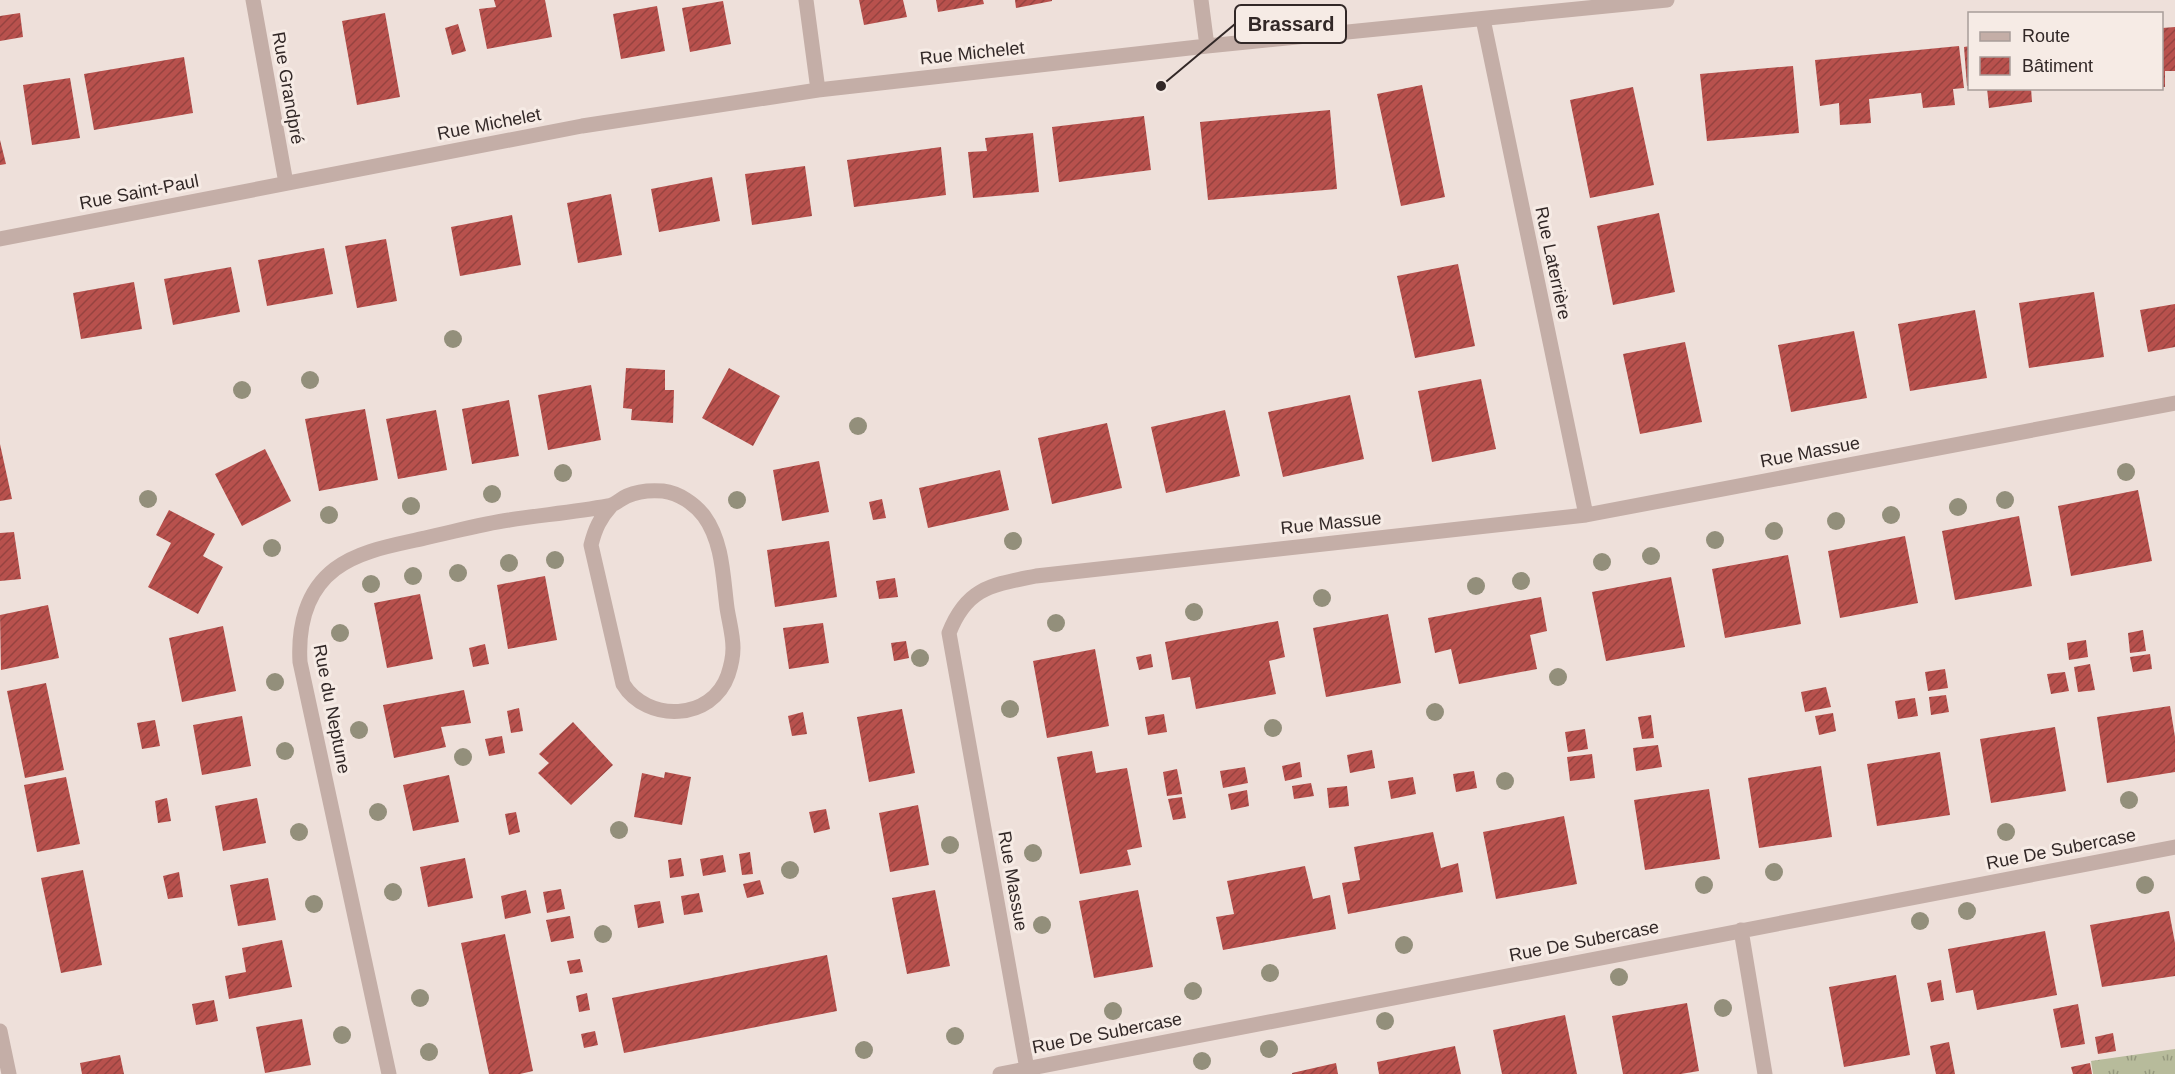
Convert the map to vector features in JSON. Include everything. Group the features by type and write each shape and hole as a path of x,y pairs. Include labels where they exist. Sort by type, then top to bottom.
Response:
{"street":[{"name":"Rue Grandpré","path":"253,0 286,183"},
{"path":"806,0 818,90"},
{"path":"1201,0 1207,46"},
{"name":"Rue Michelet","path":"286,183 582,126 818,90 1207,46 1667,0"},
{"name":"Rue Laterrière","path":"1483,20 1586,514"},
{"name":"Rue Saint-Paul","path":"0,239 286,183"},
{"name":"Rue Massue","path":"1027,1069 949,633 956,616 967,602 993,585 1036,576 1586,514 2175,403"},
{"name":"Rue du Neptune","path":"389,1074 300,662 299,640 304,613 312,596 325,578 336,568 361,554 507,520 611,506 627,496 642,491 664,491 693,504 712,529 719,547 733,647 731,664 725,681 719,691 701,706 672,712 652,709 633,697 622,684 591,545 601,517 611,506"},
{"name":"Rue De Subercase","path":"1000,1074 2175,846"},
{"path":"1741,930 1766,1074"},
{"path":"0,1031 5,1070"}],"green space":[{"path":"2175,1049 2175,1074 2093,1074 2091,1061"}],"building":[{"path":"494,0 545,0 552,37 487,49 479,9 496,7"},
{"path":"859,0 903,0 907,17 864,25"},
{"path":"936,0 983,0 984,4 938,12"},
{"path":"1015,0 1052,0 1052,1 1016,8"},
{"path":"723,1 731,44 690,52 682,8"},
{"path":"657,6 665,51 621,59 613,14"},
{"path":"20,13 23,37 0,41 0,16"},
{"path":"385,13 400,97 357,105 342,21"},
{"path":"458,24 466,51 452,55 445,28"},
{"path":"2175,27 2175,71 2165,71 2165,87 2163,87 2163,28"},
{"path":"1959,46 1964,88 1953,89 1955,105 1923,108 1921,93 1869,99 1871,123 1840,125 1839,103 1820,106 1815,60"},
{"path":"1968,46 1968,86 1967,86 1964,47"},
{"path":"184,57 193,113 94,130 84,74"},
{"path":"1793,66 1799,133 1707,141 1700,74"},
{"path":"70,78 80,138 32,145 23,85"},
{"path":"1422,85 1445,197 1401,206 1377,94"},
{"path":"1633,87 1654,185 1590,198 1570,100"},
{"path":"1987,90 2031,90 2032,102 1989,108"},
{"path":"1330,110 1337,189 1208,200 1200,122"},
{"path":"1144,116 1151,170 1059,182 1052,127"},
{"path":"1033,133 1039,192 973,198 968,152 987,151 985,138"},
{"path":"0,140 6,164 0,165"},
{"path":"941,147 946,195 854,207 847,160"},
{"path":"805,166 812,216 752,225 745,174"},
{"path":"712,177 720,221 659,232 651,189"},
{"path":"611,194 622,255 578,263 567,203"},
{"path":"1659,213 1675,292 1613,305 1597,226"},
{"path":"512,215 521,265 460,276 451,227"},
{"path":"386,239 397,301 357,308 345,246"},
{"path":"324,248 333,294 267,306 258,260"},
{"path":"1458,264 1475,346 1415,358 1397,276"},
{"path":"231,267 240,312 173,325 164,279"},
{"path":"134,282 142,329 81,339 73,293"},
{"path":"2094,292 2104,357 2029,368 2019,303"},
{"path":"2175,304 2175,347 2148,352 2140,310"},
{"path":"1975,310 1987,378 1910,391 1898,324"},
{"path":"1854,331 1867,398 1791,412 1778,345"},
{"path":"1685,342 1702,422 1640,434 1623,354"},
{"path":"626,368 665,370 665,390 674,390 673,423 631,420 632,409 623,408"},
{"path":"729,368 780,396 753,446 702,418"},
{"path":"1481,379 1496,449 1432,462 1418,391"},
{"path":"591,385 601,440 548,450 538,395"},
{"path":"1350,395 1364,459 1283,477 1268,412"},
{"path":"509,400 519,456 472,464 462,409"},
{"path":"365,409 378,480 319,491 305,419"},
{"path":"436,410 447,470 398,479 386,419"},
{"path":"1225,410 1240,476 1166,493 1151,427"},
{"path":"1107,423 1122,488 1052,504 1038,438"},
{"path":"0,444 12,499 0,501"},
{"path":"265,449 291,501 242,526 215,474"},
{"path":"819,461 829,512 782,521 773,470"},
{"path":"1000,470 1009,510 928,528 919,488"},
{"path":"2138,490 2152,561 2071,576 2058,506"},
{"path":"882,499 886,518 873,520 869,502"},
{"path":"169,510 215,534 203,556 223,567 198,614 148,587 171,543 156,535"},
{"path":"2019,516 2032,586 1955,600 1942,531"},
{"path":"14,532 21,579 0,581 0,533"},
{"path":"1905,536 1918,603 1840,618 1828,551"},
{"path":"829,541 837,597 775,607 767,550"},
{"path":"1788,555 1801,624 1725,638 1712,569"},
{"path":"545,576 557,640 508,649 497,585"},
{"path":"1671,577 1685,647 1606,661 1592,592"},
{"path":"895,578 898,597 879,599 876,581"},
{"path":"420,594 433,659 387,668 374,603"},
{"path":"1541,597 1547,631 1530,635 1537,669 1459,684 1451,649 1435,653 1428,618"},
{"path":"48,605 59,658 1,670 0,615"},
{"path":"1388,614 1401,683 1326,697 1313,628"},
{"path":"1278,621 1285,657 1269,661 1276,694 1196,709 1190,677 1172,680 1165,642"},
{"path":"823,623 829,663 789,669 783,628"},
{"path":"223,626 236,691 182,702 169,638"},
{"path":"2143,630 2146,651 2130,653 2128,633"},
{"path":"2086,640 2088,657 2069,660 2067,643"},
{"path":"906,641 909,658 894,661 891,643"},
{"path":"485,644 489,664 473,667 469,648"},
{"path":"1095,649 1109,726 1047,738 1033,661"},
{"path":"1151,654 1153,667 1139,670 1136,657"},
{"path":"2150,654 2152,669 2133,672 2130,657"},
{"path":"2090,664 2095,690 2078,692 2074,667"},
{"path":"1945,669 1948,688 1928,691 1925,672"},
{"path":"2065,672 2069,691 2051,694 2047,674"},
{"path":"46,683 64,770 25,778 7,691"},
{"path":"1826,687 1831,707 1805,712 1801,692"},
{"path":"464,690 471,723 441,727 446,747 394,758 383,705"},
{"path":"1946,695 1949,712 1931,715 1929,697"},
{"path":"1915,698 1918,716 1898,719 1895,701"},
{"path":"2170,706 2175,737 2175,772 2107,783 2097,717"},
{"path":"519,708 523,731 511,733 507,711"},
{"path":"902,709 915,773 869,782 857,717"},
{"path":"803,712 807,734 792,736 788,716"},
{"path":"1833,713 1836,731 1819,735 1815,716"},
{"path":"1164,714 1167,732 1148,735 1145,717"},
{"path":"1651,715 1654,738 1642,739 1638,717"},
{"path":"242,716 251,766 202,775 193,725"},
{"path":"155,720 160,746 142,749 137,723"},
{"path":"573,722 613,765 571,805 538,773 549,763 539,754"},
{"path":"2055,727 2066,791 1991,803 1980,739"},
{"path":"1585,729 1588,749 1568,752 1565,732"},
{"path":"502,736 505,753 489,756 485,739"},
{"path":"1658,745 1662,767 1636,771 1633,748"},
{"path":"1372,750 1375,768 1350,773 1347,755"},
{"path":"1092,751 1096,773 1127,768 1142,847 1127,850 1131,865 1080,874 1057,757"},
{"path":"1940,752 1950,815 1877,826 1867,764"},
{"path":"1592,754 1595,778 1570,781 1567,757"},
{"path":"1300,762 1302,777 1285,781 1282,766"},
{"path":"1821,766 1832,837 1759,848 1748,778"},
{"path":"1245,767 1248,783 1223,788 1220,771"},
{"path":"1177,769 1182,794 1167,796 1163,772"},
{"path":"1474,771 1477,788 1456,792 1453,774"},
{"path":"665,772 691,777 682,825 634,817 642,773 664,778"},
{"path":"449,775 459,822 413,831 403,785"},
{"path":"66,777 80,844 37,852 24,785"},
{"path":"1413,777 1416,794 1391,799 1388,781"},
{"path":"1311,783 1314,796 1294,799 1292,786"},
{"path":"1347,786 1349,806 1329,808 1327,788"},
{"path":"1709,789 1720,859 1645,870 1634,800"},
{"path":"1247,790 1249,806 1231,810 1228,794"},
{"path":"1182,797 1186,818 1173,820 1168,799"},
{"path":"167,798 171,821 158,823 155,801"},
{"path":"257,798 266,843 223,851 215,806"},
{"path":"918,805 929,865 890,872 879,813"},
{"path":"826,809 830,829 814,833 809,812"},
{"path":"516,812 520,832 509,835 505,814"},
{"path":"1564,816 1577,884 1496,899 1483,832"},
{"path":"1433,832 1441,868 1458,863 1463,892 1348,914 1342,883 1360,880 1354,847"},
{"path":"750,852 753,874 742,875 739,854"},
{"path":"723,855 726,872 703,876 700,859"},
{"path":"465,858 473,898 428,907 420,867"},
{"path":"681,858 684,876 670,878 668,860"},
{"path":"1305,866 1313,899 1330,895 1336,929 1223,950 1216,917 1234,914 1227,881"},
{"path":"83,870 102,965 61,973 41,878"},
{"path":"179,872 183,897 168,899 163,876"},
{"path":"268,878 276,920 238,926 230,885"},
{"path":"760,880 764,894 747,898 743,884"},
{"path":"561,889 565,909 547,913 543,892"},
{"path":"526,890 531,913 505,919 501,896"},
{"path":"935,890 950,966 907,974 892,898"},
{"path":"1138,890 1153,967 1094,978 1079,901"},
{"path":"699,893 703,912 684,915 681,896"},
{"path":"660,901 664,923 638,928 634,905"},
{"path":"2169,911 2175,943 2175,976 2102,987 2090,925"},
{"path":"570,916 574,938 551,942 546,920"},
{"path":"2045,931 2057,995 1977,1010 1973,990 1956,993 1948,949"},
{"path":"505,934 533,1071 520,1074 489,1074 461,943"},
{"path":"282,940 292,987 229,999 225,976 246,972 242,948"},
{"path":"827,955 837,1011 624,1053 612,998"},
{"path":"580,959 583,972 570,974 567,961"},
{"path":"1896,975 1910,1055 1844,1067 1829,987"},
{"path":"1941,980 1944,1000 1931,1002 1927,983"},
{"path":"587,993 590,1010 579,1012 576,996"},
{"path":"214,1000 218,1021 196,1025 192,1004"},
{"path":"1687,1003 1699,1071 1681,1074 1623,1074 1612,1016"},
{"path":"2078,1004 2085,1044 2061,1048 2053,1009"},
{"path":"1565,1015 1577,1074 1502,1074 1493,1030"},
{"path":"302,1019 311,1065 265,1073 256,1027"},
{"path":"595,1031 598,1045 584,1048 581,1034"},
{"path":"2113,1033 2116,1051 2098,1054 2095,1037"},
{"path":"1949,1042 1955,1074 1936,1074 1930,1046"},
{"path":"1455,1046 1461,1074 1379,1074 1377,1062"},
{"path":"120,1055 124,1074 82,1074 80,1063"},
{"path":"1336,1063 1338,1074 1292,1074 1292,1073"},
{"path":"2090,1063 2092,1074 2073,1074 2071,1067"}],"place":[{"name":"Brassard","path":"1161,86"}]}
